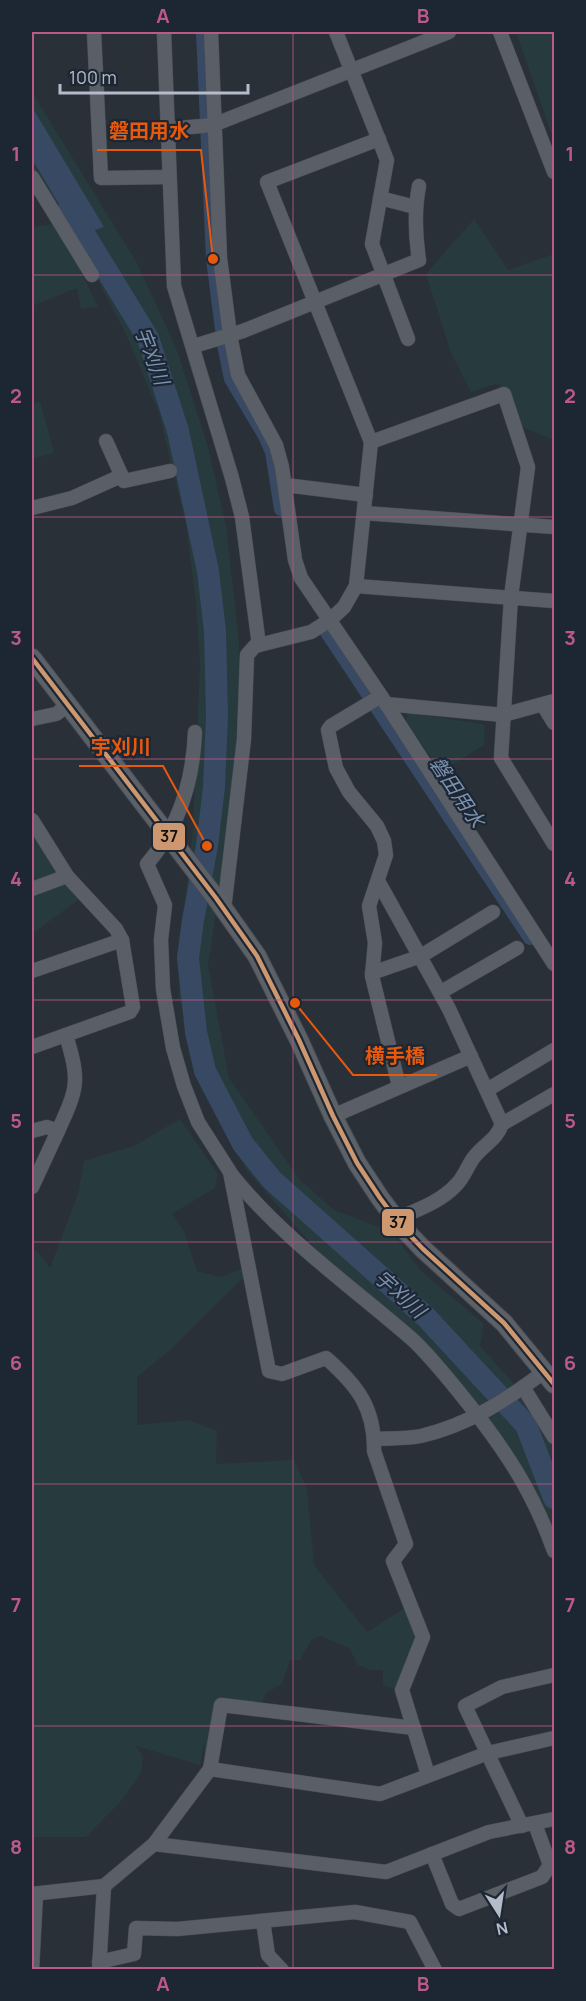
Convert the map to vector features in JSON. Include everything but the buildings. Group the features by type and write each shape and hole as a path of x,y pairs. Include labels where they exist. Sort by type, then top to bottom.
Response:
{"main road":[{"path":"32,658 220,903 257,956 299,1040 333,1116 357,1163 380,1198 423,1249 504,1323 550,1377"}],"street":[{"path":"94,32 101,178 169,177"},
{"path":"164,32 174,286 194,346 242,517 259,645"},
{"path":"211,32 220,258 230,335 238,375 276,445 285,485 295,560 301,578 330,620 378,700 555,964"},
{"path":"336,32 387,160 372,244 408,339"},
{"path":"168,129 213,125 449,32"},
{"path":"500,32 555,172"},
{"path":"220,903 243,749 247,655 255,646 311,632 330,620 344,607 356,586 371,442 267,182 379,139"},
{"path":"32,177 92,275"},
{"path":"194,346 315,303 419,260 415,233 415,207 419,186"},
{"path":"380,198 415,207"},
{"path":"371,442 504,394 528,467 512,597 501,758 555,844"},
{"path":"106,441 124,481 170,471"},
{"path":"32,508 72,498 122,476"},
{"path":"285,485 366,495"},
{"path":"364,513 555,527"},
{"path":"356,586 555,601"},
{"path":"399,1086 372,973 375,943 369,906 386,855 384,841 377,826 350,792 336,768 328,730 331,726 378,700 503,715 549,703 555,723"},
{"path":"32,719 56,714 67,706"},
{"path":"195,732 194,756 173,844 147,864 165,905 162,940 163,990 173,1048 198,1122 230,1172 252,1200 282,1229 415,1342 480,1414 532,1498 555,1551"},
{"path":"32,820 67,876 116,929 122,940 133,1007 130,1012 32,1047"},
{"path":"32,889 67,876"},
{"path":"378,881 441,992 502,1124 499,1135 474,1157 459,1183 439,1200 396,1219"},
{"path":"372,973 421,956 494,912"},
{"path":"32,971 122,940"},
{"path":"441,992 517,948"},
{"path":"32,1187 74,1096 75,1064 66,1035"},
{"path":"487,1090 555,1050"},
{"path":"333,1116 471,1056"},
{"path":"502,1124 555,1094"},
{"path":"32,1131 46,1127 58,1131"},
{"path":"230,1172 268,1371 282,1374 326,1358 349,1378 368,1407 374,1451 406,1544 393,1561 423,1637 402,1690 428,1775"},
{"path":"374,1439 419,1436 454,1426 480,1414 523,1387 550,1377"},
{"path":"523,1387 555,1437"},
{"path":"432,1854 452,1904 459,1909 542,1877 550,1865 488,1753 465,1706 502,1687 555,1675"},
{"path":"32,1970 34,1894 104,1886 154,1844 210,1770 220,1705 414,1728"},
{"path":"210,1770 380,1794 488,1753 555,1738"},
{"path":"154,1844 386,1872 489,1832 555,1820"},
{"path":"104,1886 99,1966 134,1954 136,1928 177,1929 354,1912 410,1922 435,1970"},
{"path":"263,1921 267,1955 282,1970"}],"green space":[{"path":"516,32 554,32 554,141"},
{"path":"32,92 137,263 177,350 208,447 226,526 239,642 240,752 208,965 229,1078 300,1180 334,1210 392,1232 420,1270 484,1324 480,1346 523,1394 554,1445 554,1543 451,1374 321,1255 246,1169 202,1090 179,997 180,946 193,830 200,665 196,602 186,525 159,413 126,334 83,252 32,169"},
{"path":"474,219 508,270 554,254 554,440 522,427 498,383 471,392 451,353 426,274"},
{"path":"54,224 78,265 98,307 81,309 77,288 32,306 32,227"},
{"path":"40,401 54,453 32,459 32,405"},
{"path":"408,713 482,724 485,727 484,745 440,772 406,721"},
{"path":"32,836 56,854 86,894 32,934"},
{"path":"180,1119 218,1174 215,1188 172,1214 184,1231 197,1271 220,1277 242,1269 244,1277 171,1349 137,1377 137,1425 189,1420 217,1431 216,1464 294,1460 307,1489 314,1565 367,1632 405,1608 421,1641 402,1690 383,1686 383,1670 370,1670 358,1665 349,1648 321,1636 312,1639 300,1660 290,1660 282,1684 266,1693 260,1708 216,1700 209,1756 205,1760 204,1743 200,1765 136,1746 143,1756 141,1773 122,1800 86,1837 32,1837 32,1251 37,1251 50,1268 78,1194 84,1161 134,1146"}],"water":[{"path":"32,107 104,227 78,236 32,159"}],"waterway":[{"name":"磐田用水","path":"203,32 213,259 224,345 231,379 272,452 281,509"},
{"name":"宇刈川","path":"69,209 148,338 178,431 208,571 215,631 217,716 214,787 207,846 188,958 196,1032 205,1071 243,1144 272,1180 426,1317 526,1425 554,1498"},
{"name":"磐田用水","path":"326,631 530,938"}],"transit line":[{"name":"37","path":"32,658 216,898 257,956 299,1040 333,1116 357,1163 380,1198 401,1226 423,1249 504,1323 554,1384"}],"place":[{"name":"磐田用水","path":"213,259"},
{"name":"宇刈川","path":"207,846"},
{"name":"横手橋","path":"295,1003"}]}
